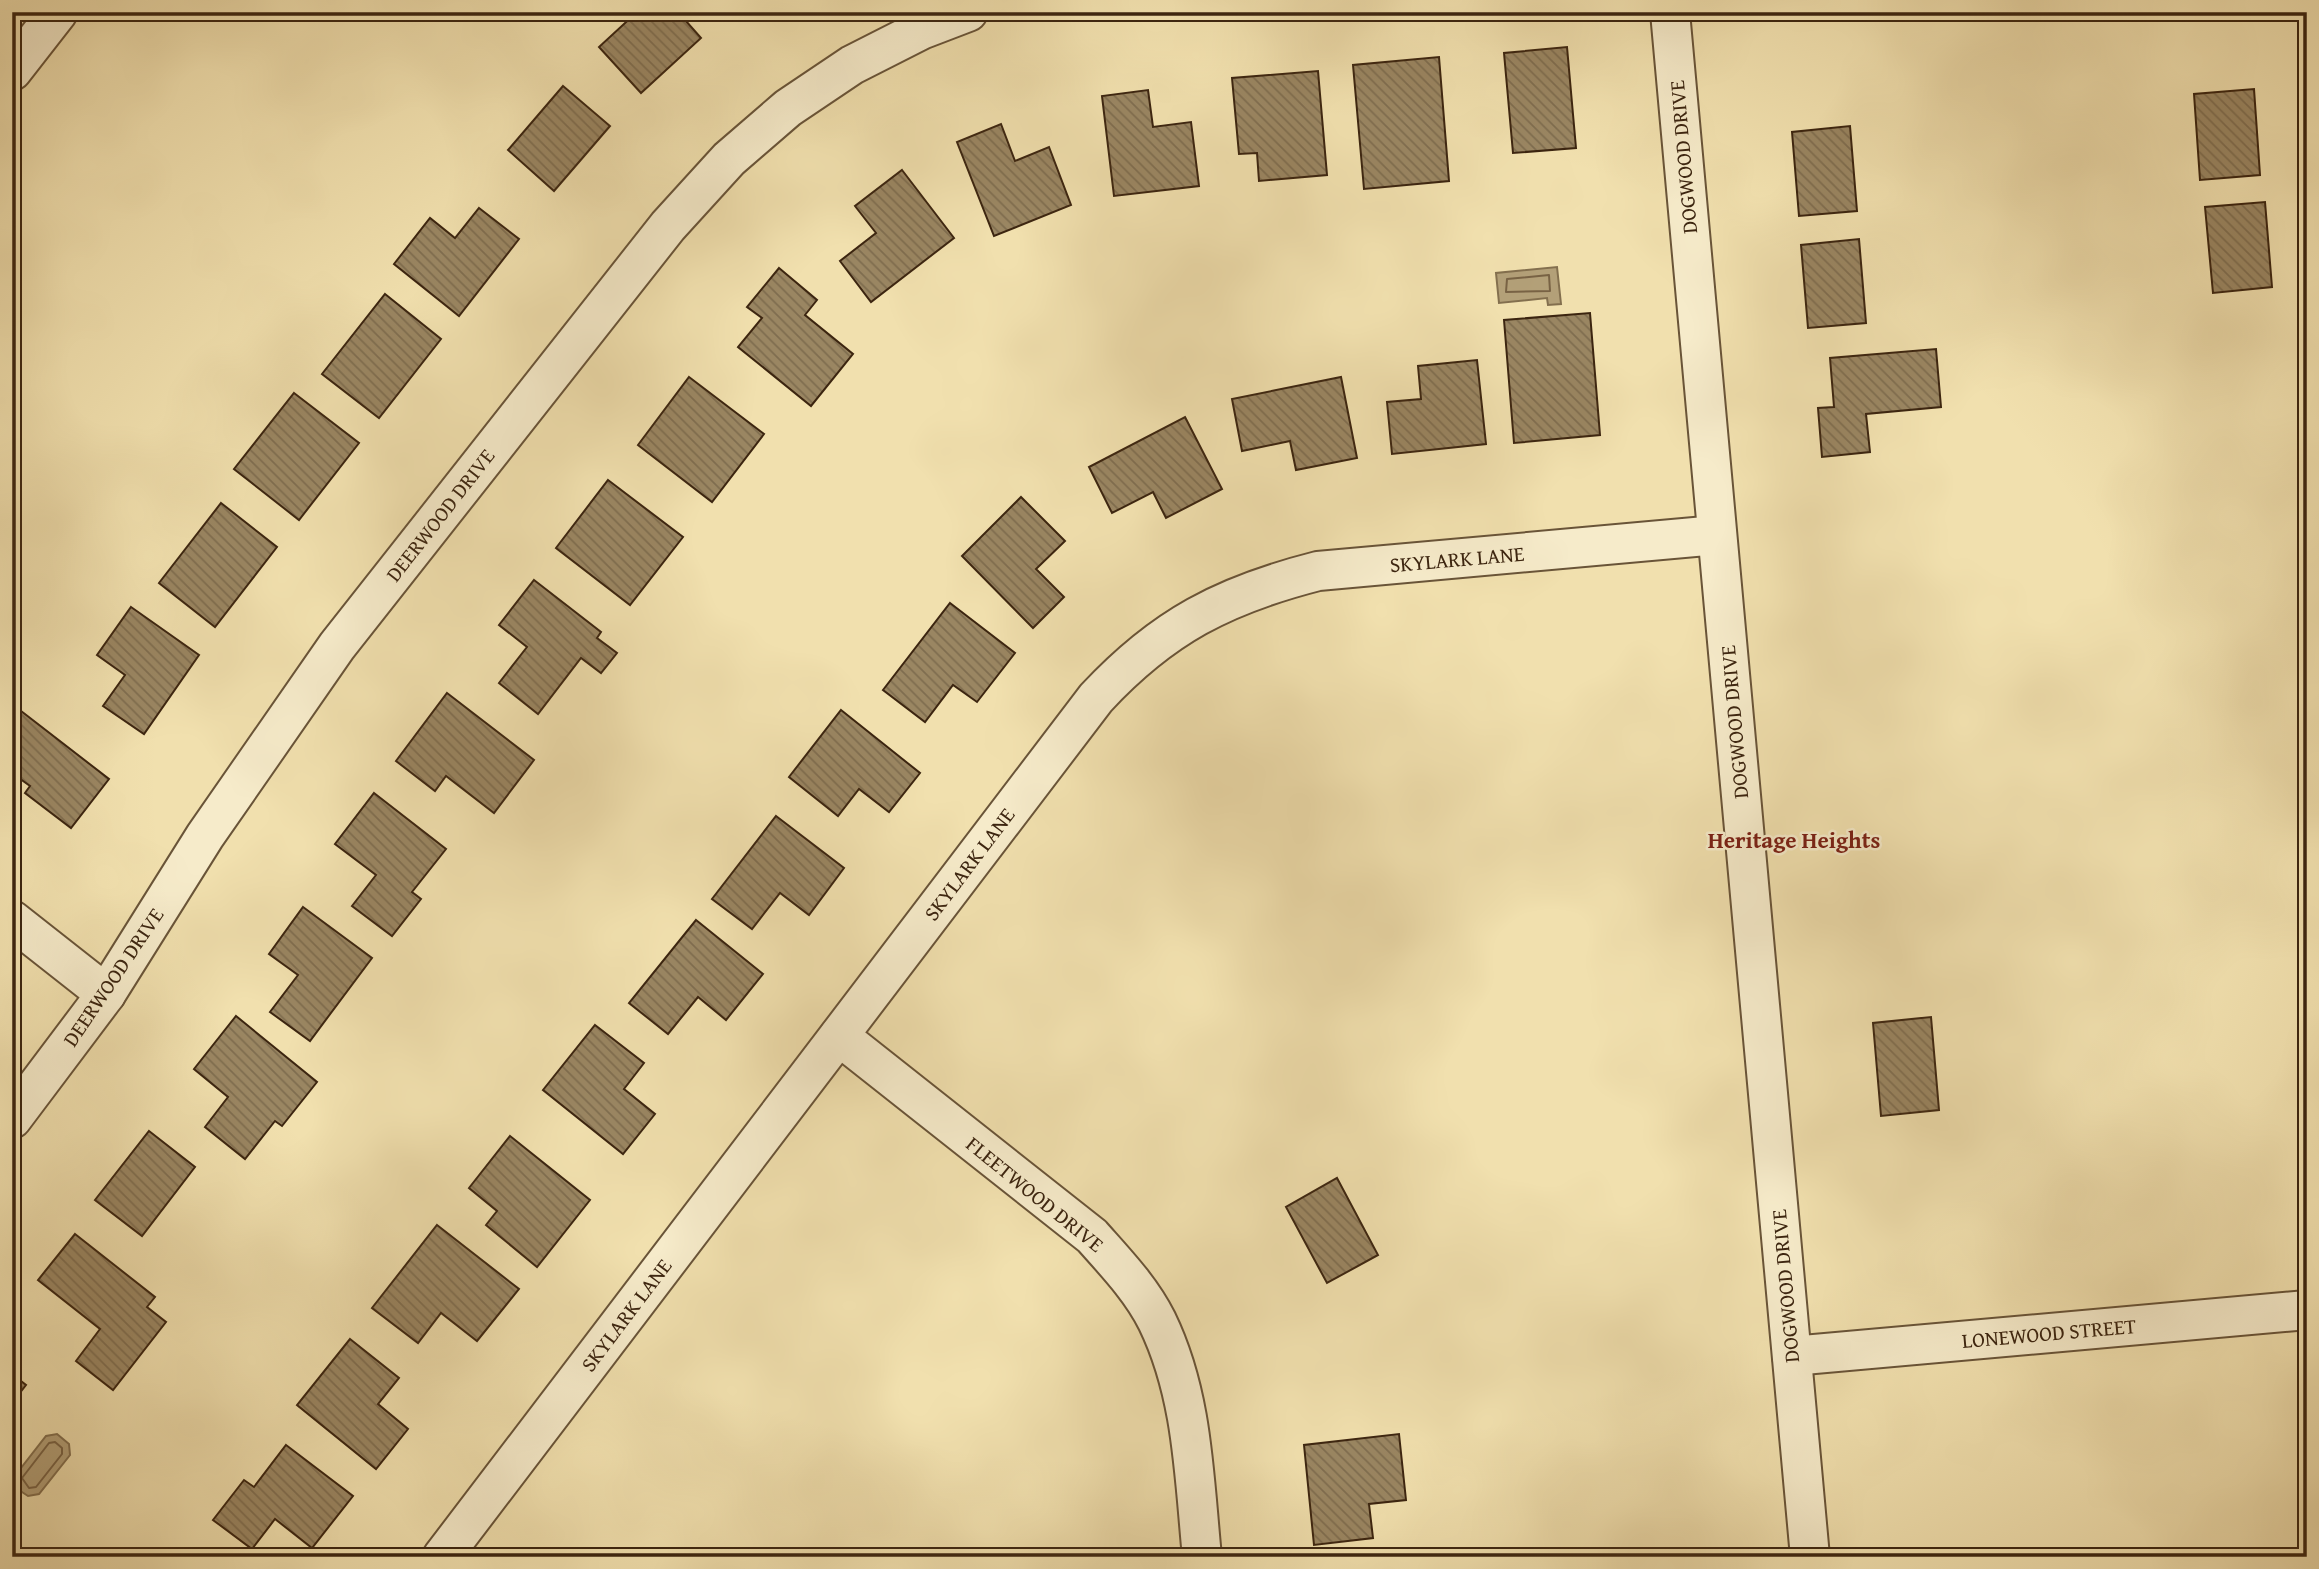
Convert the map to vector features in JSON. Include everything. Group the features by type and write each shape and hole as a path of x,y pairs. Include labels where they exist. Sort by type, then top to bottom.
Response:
{"street":[{"name":"DEERWOOD DRIVE","path":"12,1119 106,994 205,836 337,646 668,226 729,159 788,108 852,65 921,30 968,12"},
{"name":"DOGWOOD DRIVE","path":"1670,12 1810,1557"},
{"path":"12,71 56,15"},
{"name":"SKYLARK LANE","path":"442,1557 1096,698 1123,669 1163,636 1219,603 1268,584 1318,572 1717,535"},
{"path":"12,920 106,994"},
{"name":"FLEETWOOD DRIVE","path":"839,1036 1092,1236 1128,1275 1156,1320 1177,1368 1189,1419 1202,1557"},
{"name":"LONEWOOD STREET","path":"1792,1356 2307,1310"}],"water":[{"path":"1557,267 1561,304 1548,305 1547,298 1499,303 1496,273"},
{"path":"57,1434 69,1444 70,1455 39,1494 28,1496 16,1488 14,1477 46,1436"}],"building":[{"path":"637,12 678,12 701,38 641,93 599,47"},
{"path":"1567,47 1576,148 1513,153 1504,53"},
{"path":"1439,57 1449,181 1364,189 1353,65"},
{"path":"1318,71 1327,175 1259,181 1257,153 1239,154 1232,78"},
{"path":"563,86 610,126 554,191 508,150"},
{"path":"2254,89 2260,175 2200,180 2194,94"},
{"path":"1148,90 1153,127 1191,122 1199,186 1114,196 1102,96"},
{"path":"1001,124 1015,161 1049,147 1071,205 994,236 957,142"},
{"path":"1850,126 1857,211 1799,216 1792,132"},
{"path":"902,170 954,238 871,302 840,261 876,233 855,206"},
{"path":"2265,202 2272,287 2213,293 2205,207"},
{"path":"479,208 519,239 459,316 394,264 430,218 455,238"},
{"path":"1859,239 1866,323 1808,328 1801,245"},
{"path":"779,268 817,300 805,315 853,354 811,406 738,347 762,318 747,307"},
{"path":"385,294 441,339 379,418 322,374"},
{"path":"1590,313 1600,435 1514,443 1504,320"},
{"path":"1936,349 1941,407 1866,414 1870,452 1822,457 1818,408 1834,407 1830,358"},
{"path":"1477,360 1486,444 1392,454 1387,402 1421,399 1418,366"},
{"path":"689,377 764,434 712,502 638,445"},
{"path":"1341,377 1357,458 1296,470 1290,441 1242,451 1232,399"},
{"path":"294,393 359,443 299,520 234,469"},
{"path":"1185,417 1222,489 1166,518 1153,492 1112,513 1089,467"},
{"path":"608,480 683,537 630,605 556,548"},
{"path":"1021,497 1065,541 1036,569 1064,597 1033,628 962,556"},
{"path":"221,503 277,547 215,627 159,583"},
{"path":"534,580 601,632 597,638 617,653 601,673 581,658 538,714 499,683 527,647 499,625"},
{"path":"950,603 1015,653 977,702 953,685 925,722 883,690"},
{"path":"131,607 199,655 144,734 103,706 125,675 97,655"},
{"path":"447,693 534,760 494,813 446,776 435,791 396,761"},
{"path":"12,704 109,779 71,828 25,793 30,786 12,773"},
{"path":"841,710 920,773 889,812 859,789 838,816 789,777"},
{"path":"374,793 446,849 412,892 421,899 392,936 352,906 376,875 335,844"},
{"path":"776,816 844,868 809,915 780,893 752,929 712,899"},
{"path":"303,907 372,958 310,1041 270,1012 298,975 269,954"},
{"path":"696,920 763,974 726,1020 698,997 668,1034 629,1003"},
{"path":"236,1016 317,1082 282,1126 275,1121 245,1159 205,1127 228,1097 194,1069"},
{"path":"1931,1017 1939,1110 1881,1116 1873,1023"},
{"path":"595,1025 644,1063 624,1089 655,1114 623,1154 543,1090"},
{"path":"149,1131 195,1167 142,1236 95,1200"},
{"path":"510,1136 590,1200 537,1267 486,1225 497,1211 469,1188"},
{"path":"1337,1178 1378,1255 1327,1283 1286,1207"},
{"path":"437,1225 519,1289 477,1341 441,1313 418,1343 372,1308"},
{"path":"75,1234 155,1297 147,1307 166,1322 113,1390 76,1361 100,1329 38,1280"},
{"path":"350,1339 399,1378 378,1404 408,1429 376,1469 297,1405"},
{"path":"12,1374 26,1385 12,1403"},
{"path":"1399,1434 1406,1500 1369,1504 1373,1538 1314,1545 1304,1445"},
{"path":"286,1445 353,1496 312,1548 275,1519 252,1549 213,1520 244,1480 254,1487"}],"district":[{"name":"Heritage Heights","path":"1794,839"}]}
